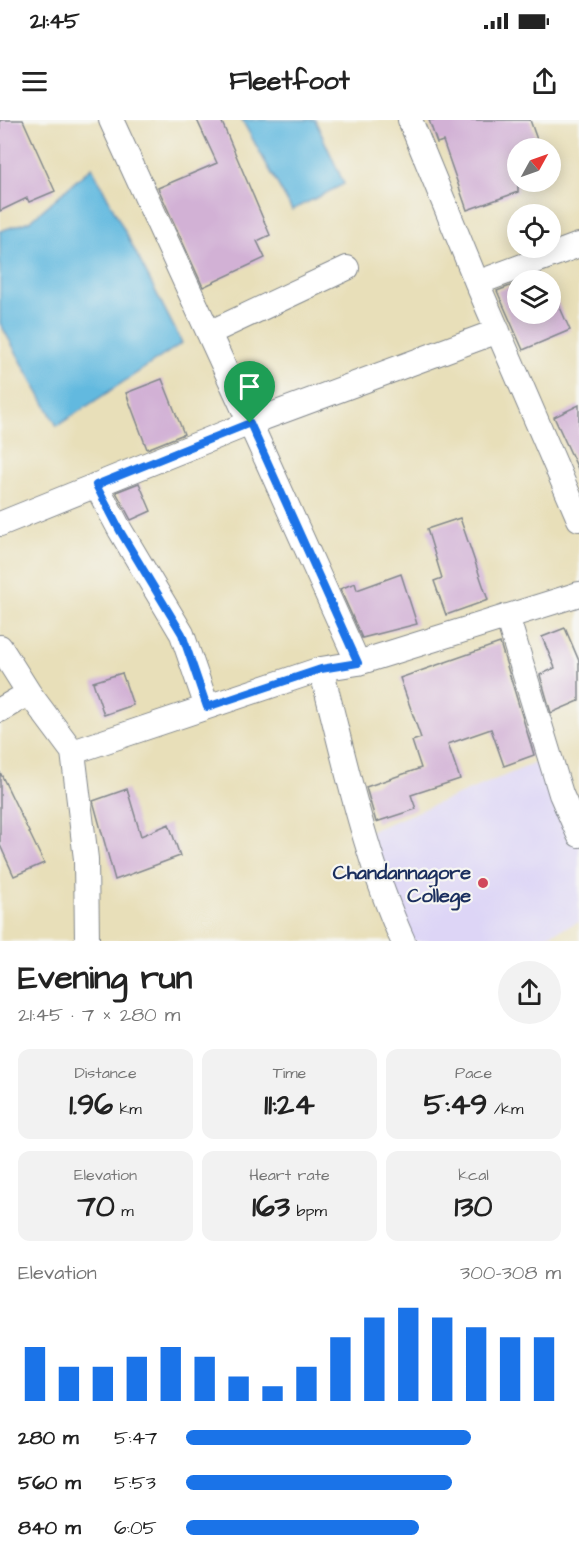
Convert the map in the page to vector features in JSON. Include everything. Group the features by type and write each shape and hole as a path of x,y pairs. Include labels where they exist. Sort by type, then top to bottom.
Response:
{"street":[{"path":"111,120 358,663"},
{"path":"410,120 477,283 579,519"},
{"path":"477,283 579,245"},
{"path":"209,333 347,268"},
{"path":"0,524 250,423 498,331"},
{"path":"96,485 120,531 182,634 207,707"},
{"path":"73,752 321,669 358,663 579,594"},
{"path":"507,616 561,794 579,835"},
{"path":"0,646 29,693 73,752 86,860 87,941"},
{"path":"321,669 369,850 382,892 403,941"},
{"path":"0,710 29,693"}],"shaded area":[{"name":"Chandannagore College","path":"545,759 579,845 579,922 534,941 403,941 370,831"}],"water":[{"path":"242,120 315,120 344,184 292,210"},
{"path":"92,167 182,343 57,426 0,323 0,231 30,221"}],"building":[{"path":"0,120 23,120 55,191 29,202 27,198 0,211"},
{"path":"197,120 221,120 270,235 257,241 265,258 203,287 158,188 217,163"},
{"path":"429,120 530,120 536,138 507,138 507,192 518,192 467,210 443,141 437,143"},
{"path":"507,287 507,314 497,291"},
{"path":"561,310 570,330 523,350 512,324 561,324"},
{"path":"162,379 184,434 147,449 126,393"},
{"path":"579,405 579,471 554,417"},
{"path":"139,483 151,511 131,520 116,492"},
{"path":"460,518 488,600 446,615 434,581 442,578 427,529"},
{"path":"401,574 417,624 362,638 340,589 355,583 357,590"},
{"path":"565,628 579,661 579,701 551,713 540,675 555,668 542,637"},
{"path":"500,643 534,755 504,766 491,729 448,744 460,779 411,795 416,809 376,822 366,787 421,768 412,741 421,738 400,678"},
{"path":"122,673 133,705 104,715 93,682"},
{"path":"0,772 44,863 14,876 0,845"},
{"path":"127,789 141,836 169,824 180,856 115,880 93,801"}],"place":[{"name":"Chandannagore College","path":"483,883"}],"route":[{"path":"250,423 358,663 321,669 207,707 182,634 120,531 96,485 250,423"}]}
